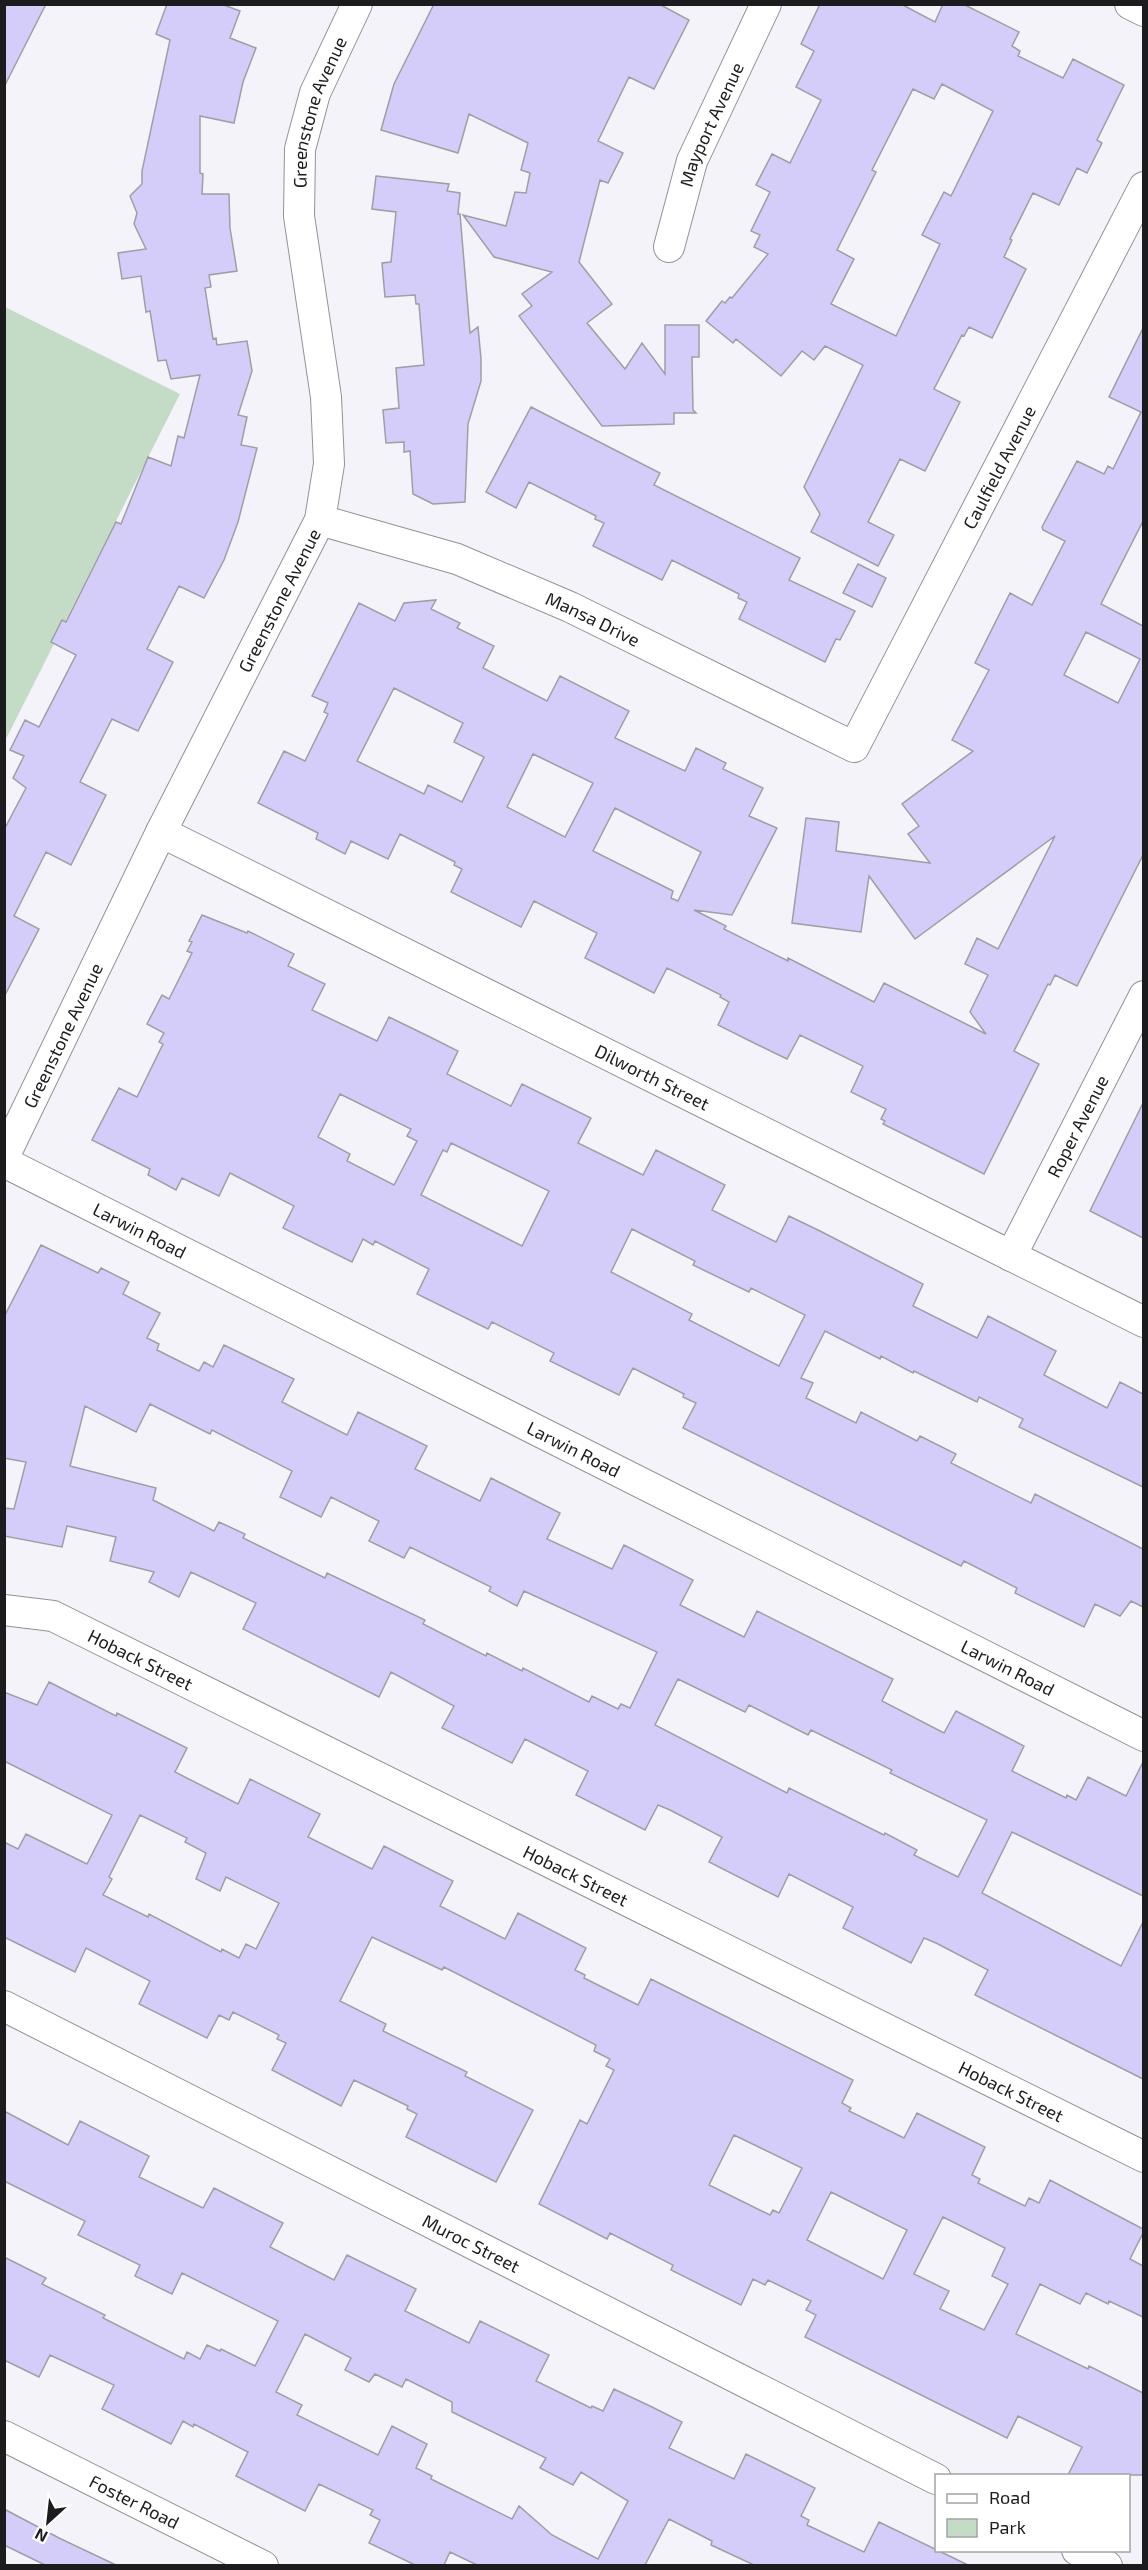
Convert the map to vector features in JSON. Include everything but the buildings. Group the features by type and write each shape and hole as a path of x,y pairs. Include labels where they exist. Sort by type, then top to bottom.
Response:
{"street":[{"name":"Greenstone Avenue","path":"4,1157 161,832 320,520 328,464 326,397 299,216 300,149 315,93 357,4"},
{"name":"Mayport Avenue","path":"669,247 692,161 766,4"},
{"path":"1130,4 1143,11"},
{"name":"Caulfield Avenue","path":"854,747 1143,187"},
{"name":"Mansa Drive","path":"320,520 456,559 559,602 854,747"},
{"name":"Dilworth Street","path":"161,832 1143,1322"},
{"name":"Roper Avenue","path":"1011,1256 1143,996"},
{"name":"Larwin Road","path":"4,1162 1143,1736"},
{"name":"Hoback Street","path":"4,1610 53,1616 1143,2157"},
{"name":"Muroc Street","path":"4,2007 935,2478"},
{"name":"Foster Road","path":"4,2436 263,2565"},
{"path":"1081,2552 1107,2565"}],"green space":[{"path":"5,307 180,394 5,741"}]}
